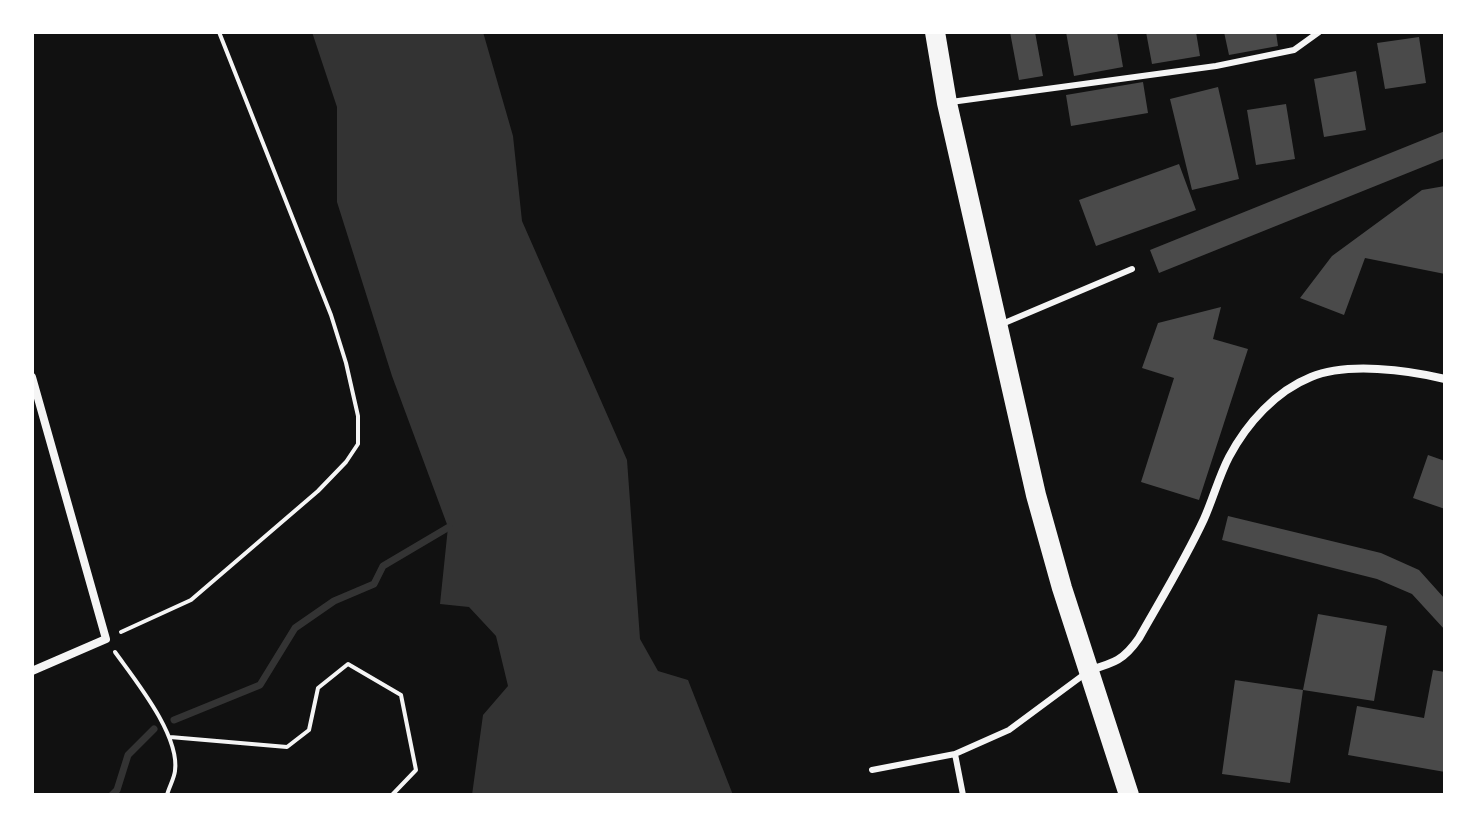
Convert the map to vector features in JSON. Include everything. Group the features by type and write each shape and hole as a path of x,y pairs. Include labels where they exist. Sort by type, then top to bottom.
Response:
{"highway":[{"path":"935,32 947,103 1036,495 1062,588 1129,795"}],"street":[{"path":"1089,671 1117,662 1129,653 1204,520 1228,458 1245,430 1275,398 1312,376 1349,369 1398,370 1445,379"},
{"path":"32,377 106,639 32,671"}],"lane":[{"path":"947,103 1216,66 1294,50 1319,32"},
{"path":"998,326 1132,269"},
{"path":"872,770 955,754 1009,730 1089,671"},
{"path":"955,754 963,795"}],"path":[{"path":"167,795 176,769 170,737 155,708 106,639 191,600 318,491 346,462 358,444 358,416 331,315 219,32"},
{"path":"170,737 287,747 309,730 318,688 348,664 401,695 416,770 392,795"}],"shaded area":[{"path":"312,32 483,32 513,136 522,221 627,460 640,639 658,671 688,680 733,795 472,795 483,715 508,686 496,636 469,607 440,604 448,527 392,376 337,202 337,107"}],"building":[{"path":"1010,32 1035,32 1043,76 1019,80"},
{"path":"1066,32 1117,32 1123,67 1074,76"},
{"path":"1146,32 1196,32 1200,56 1152,64"},
{"path":"1224,32 1276,32 1278,46 1229,55"},
{"path":"1419,37 1426,83 1385,89 1377,43"},
{"path":"1356,71 1366,130 1324,137 1314,79"},
{"path":"1143,82 1148,113 1071,126 1066,95"},
{"path":"1218,87 1239,179 1192,190 1170,99"},
{"path":"1286,104 1295,159 1256,165 1247,110"},
{"path":"1445,131 1445,158 1159,273 1150,250"},
{"path":"1179,164 1196,210 1096,246 1079,200"},
{"path":"1445,186 1445,274 1365,258 1344,315 1300,298 1332,256 1422,190"},
{"path":"1221,307 1213,339 1248,349 1199,500 1141,482 1174,378 1142,368 1158,323"},
{"path":"1428,455 1445,461 1445,509 1413,498"},
{"path":"1228,516 1381,553 1419,570 1445,599 1445,630 1412,594 1377,579 1222,540"},
{"path":"1318,614 1387,626 1374,701 1303,690"},
{"path":"1433,670 1445,672 1445,772 1348,755 1357,706 1424,718"},
{"path":"1235,680 1303,690 1290,783 1222,774"}],"waterway":[{"path":"174,720 260,685 295,628 334,601 374,584 383,566 449,527"},
{"path":"112,795 117,790 128,755 154,729"}]}
